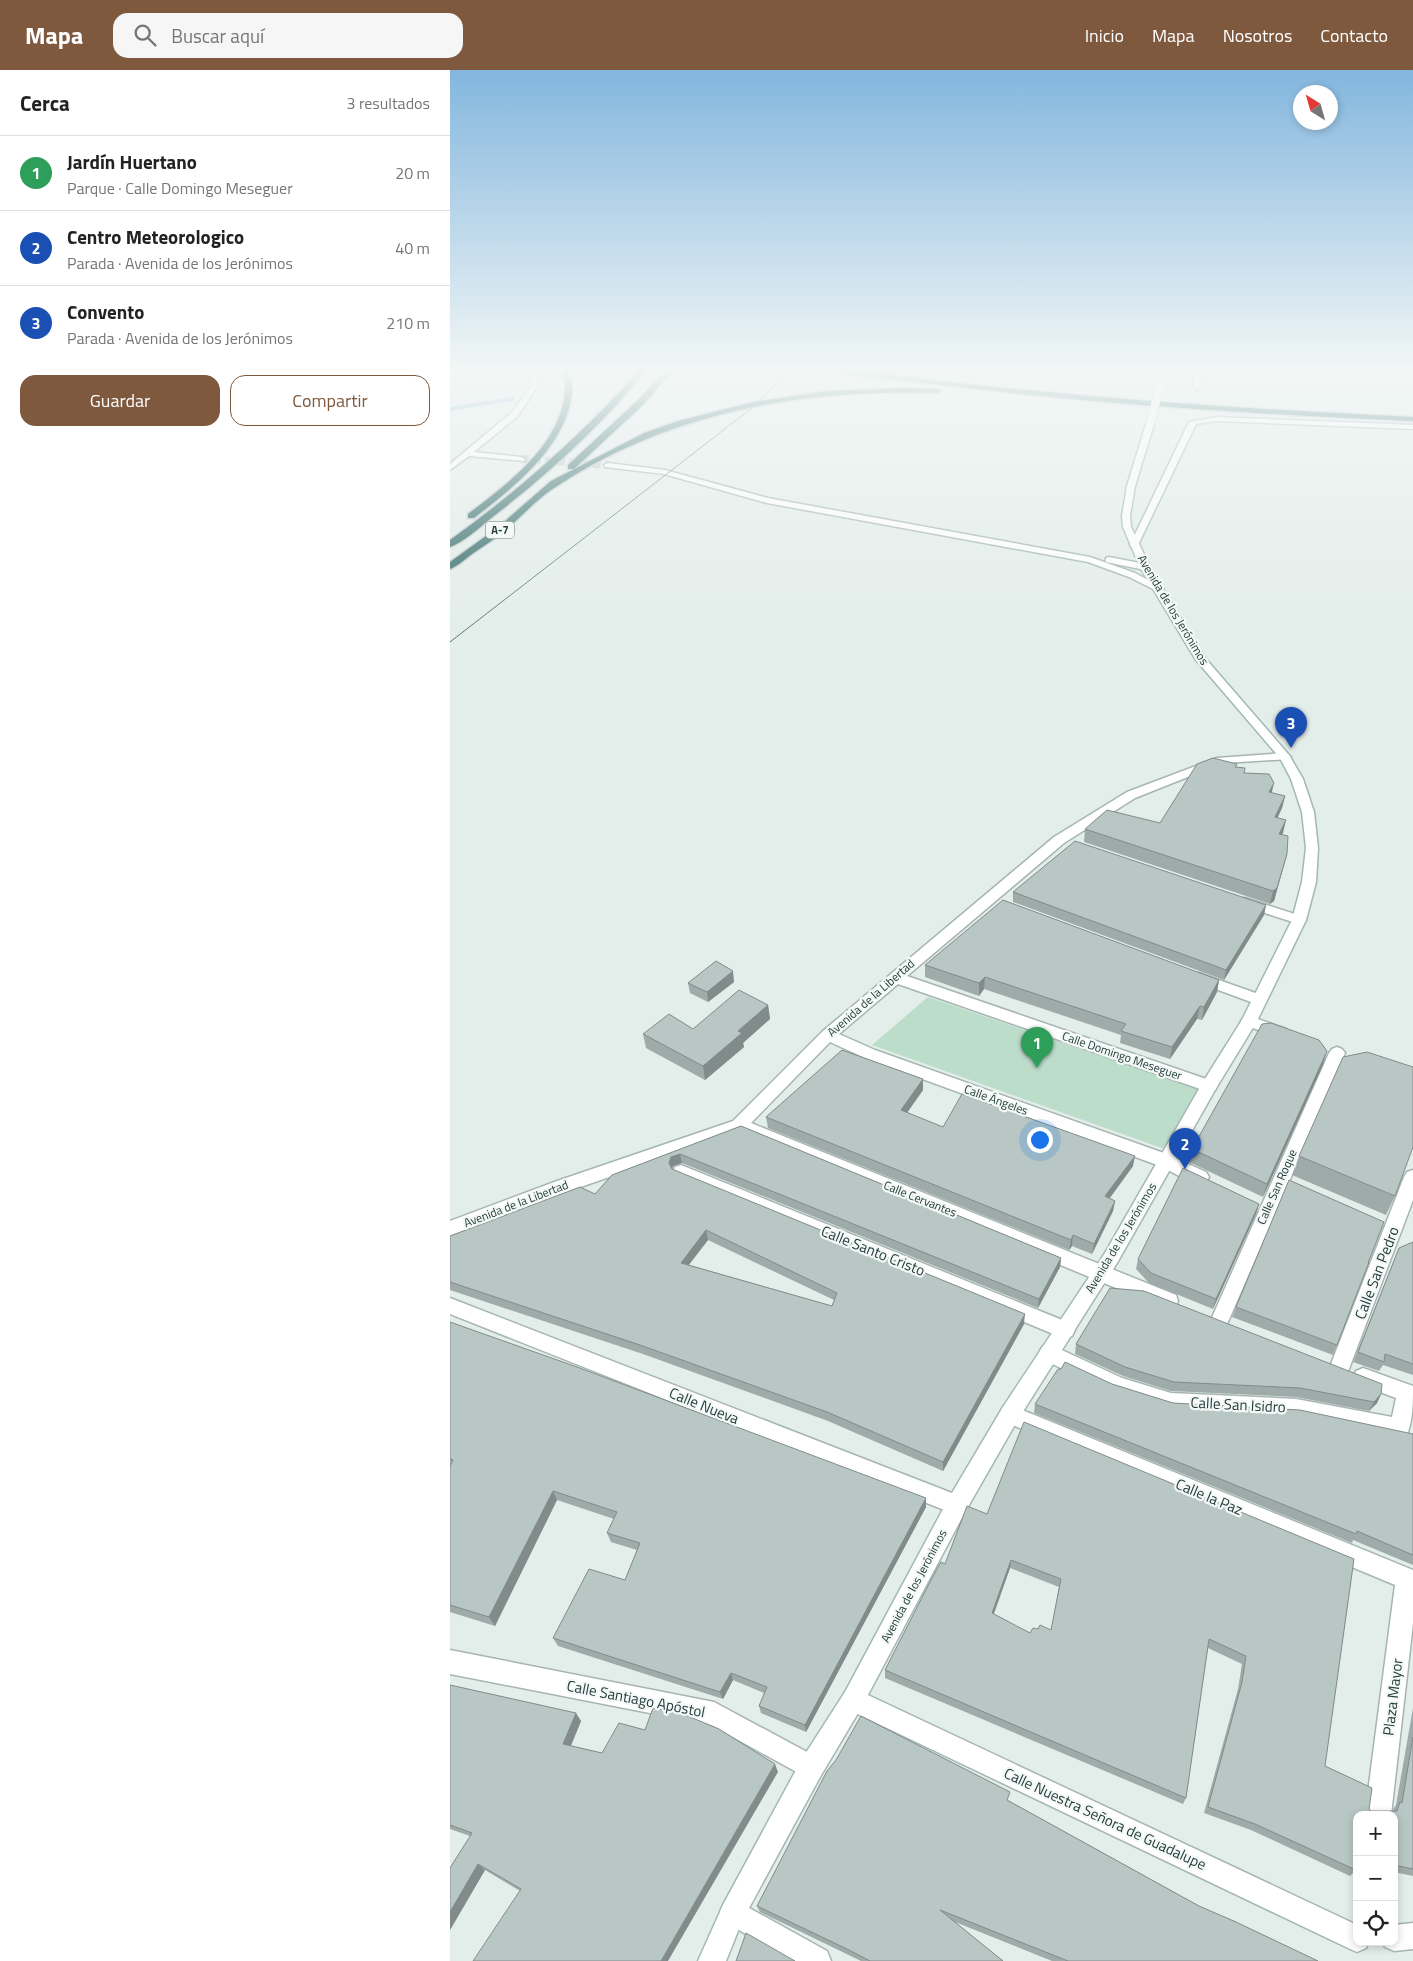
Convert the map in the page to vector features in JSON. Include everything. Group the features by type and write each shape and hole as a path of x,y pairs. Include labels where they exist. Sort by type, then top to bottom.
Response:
{"highway":[{"name":"A-7","path":"466,520 515,480 536,457"},
{"path":"450,544 528,485 559,457"},
{"name":"A-7","path":"450,566 500,530 581,457"},
{"path":"547,489 601,457"}],"street":[{"path":"450,468 465,457"},
{"path":"503,457 521,459"},
{"name":"Avenida de los Jerónimos","path":"712,1961 732,1912 810,1768 853,1700 958,1504 1010,1414 1101,1273 1209,1086 1249,1021 1282,959 1299,920 1308,882 1311,839 1308,812 1297,779 1285,757 1201,660 1134,545 1127,527 1127,503 1140,457"},
{"path":"1107,560 1128,554 1176,457"},
{"path":"608,465 665,472 767,500 1090,560 1120,570 1158,588"},
{"path":"1090,560 1107,560 1145,566"},
{"path":"1120,570 1133,571 1145,566"},
{"name":"Avenida de la Libertad","path":"450,1229 562,1186 739,1125 828,1034 1059,840 1131,795 1221,760 1285,757"},
{"path":"1059,840 1074,845"},
{"path":"988,898 1002,905"},
{"path":"1235,899 1299,920"},
{"path":"1184,973 1260,1000"},
{"name":"Calle Domingo Meseguer","path":"894,977 1209,1086"},
{"path":"1249,1021 1293,1037"},
{"name":"Calle Ángeles","path":"828,1034 870,1054 1166,1161 1216,1185"},
{"path":"1319,1047 1354,1060"},
{"name":"Calle San Roque","path":"1219,1322 1280,1179 1337,1054"},
{"name":"Calle Cervantes","path":"739,1125 1183,1307"},
{"name":"Calle Santo Cristo","path":"681,1172 1065,1330"},
{"name":"Calle San Pedro","path":"1340,1369 1413,1177"},
{"path":"1280,1179 1297,1186"},
{"path":"1250,1201 1267,1209"},
{"path":"1377,1220 1394,1228"},
{"name":"Calle Nueva","path":"450,1306 958,1504"},
{"path":"1201,1314 1238,1329"},
{"name":"Calle San Isidro","path":"1049,1354 1118,1386 1171,1402 1296,1408 1400,1428 1410,1394"},
{"path":"1321,1362 1410,1394"},
{"name":"Calle la Paz","path":"1010,1414 1407,1579"},
{"name":"Plaza Mayor","path":"1378,1811 1407,1579"},
{"name":"Calle Santiago Apóstol","path":"450,1662 714,1714 810,1768"},
{"name":"Calle Nuestra Señora de Guadalupe","path":"853,1700 1353,1937"},
{"path":"732,1912 818,1961"},
{"path":"1398,1938 1413,1936"}],"green space":[{"path":"928,997 1203,1091 1170,1151 872,1045"}],"building":[{"path":"1213,758 1237,764 1235,767 1245,768 1244,773 1269,774 1274,783 1269,792 1285,796 1275,817 1286,820 1279,834 1288,836 1287,854 1277,888 1273,891 1085,829 1107,810 1160,823 1197,764"},
{"path":"1075,841 1266,905 1226,970 1013,892"},
{"path":"1003,900 1219,980 1204,1007 1200,1006 1172,1047 1121,1031 1126,1024 985,977 979,983 925,965"},
{"path":"716,961 733,971 707,992 688,983"},
{"path":"739,990 768,1005 738,1031 742,1033 703,1066 643,1034 669,1014 693,1029"},
{"path":"1271,1023 1319,1040 1327,1051 1267,1184 1192,1149 1262,1024"},
{"path":"842,1050 923,1079 901,1110 943,1127 962,1094 1135,1156 1105,1196 1115,1201 1094,1244 1073,1235 1071,1240 766,1117"},
{"path":"1367,1052 1413,1067 1413,1147 1395,1196 1299,1156 1343,1057"},
{"path":"741,1126 1061,1258 1039,1299 680,1154 671,1157 669,1163 672,1169 1025,1314 943,1462 827,1412 640,1345 450,1282 450,1236 580,1187 595,1194 612,1175","holes":["706,1230 837,1293 832,1306 681,1263"]},
{"path":"1183,1168 1259,1204 1216,1299 1151,1273 1138,1259"},
{"path":"1289,1180 1384,1222 1337,1345 1236,1307"},
{"path":"1413,1242 1413,1364 1385,1354 1384,1362 1358,1352 1399,1248"},
{"path":"1110,1288 1144,1291 1382,1384 1381,1394 1374,1402 1300,1388 1174,1382 1125,1367 1076,1344"},
{"path":"450,1322 577,1367 926,1498 805,1725 759,1706 767,1687 731,1673 720,1692 553,1638 589,1569 625,1580 640,1543 607,1533 617,1512 553,1491 489,1617 450,1605 450,1466 453,1460 450,1459"},
{"path":"1065,1362 1112,1384 1173,1403 1300,1410 1413,1434 1413,1555 1357,1531 1356,1534 1035,1404 1058,1369 1061,1369"},
{"path":"1024,1422 1354,1559 1325,1766 1372,1788 1369,1809 1371,1811 1353,1811 1353,1869 1255,1824 1208,1807 1242,1682 1246,1656 1209,1639 1186,1798 885,1670 941,1562 945,1564 967,1506 987,1514","holes":["1011,1560 1061,1579 1051,1630 1040,1625 1038,1629 1033,1628 1030,1633 992,1613"]},
{"path":"450,1685 576,1713 563,1744 602,1753 619,1723 645,1730 653,1708 683,1714 719,1729 775,1764 661,1961 473,1961 521,1889 478,1864 450,1912 450,1868 472,1833 450,1825"},
{"path":"861,1716 1010,1792 1007,1800 1199,1906 1318,1961 1068,1961 940,1910 1003,1961 870,1961 757,1906 827,1771 836,1760"},
{"path":"1413,1737 1413,1869 1398,1866 1397,1811 1400,1802 1402,1803"},
{"path":"746,1933 795,1961 736,1961"}],"tunnel":[{"path":"521,459 608,465"}],"tram line":[{"path":"450,642 688,457"}],"place":[{"name":"Convento","path":"1291,748"},
{"name":"Jardín Huertano","path":"1037,1068"},
{"name":"Centro Meteorologico","path":"1185,1169"}]}
